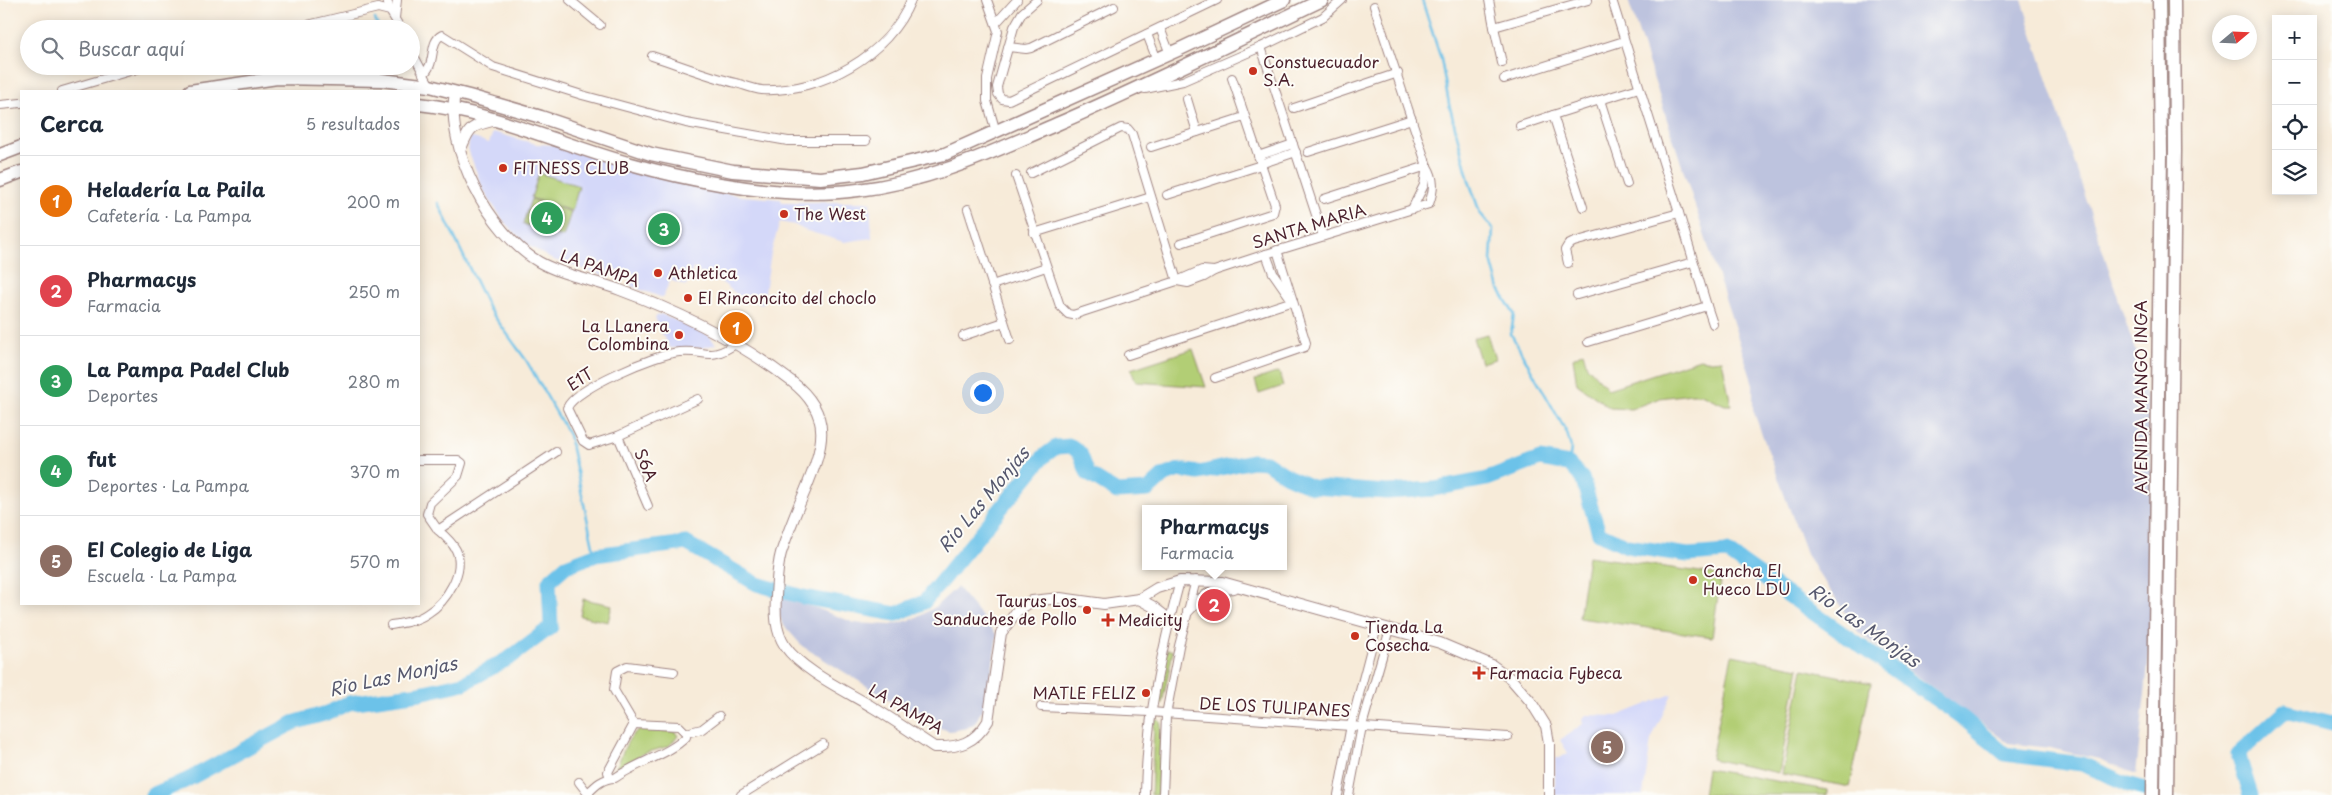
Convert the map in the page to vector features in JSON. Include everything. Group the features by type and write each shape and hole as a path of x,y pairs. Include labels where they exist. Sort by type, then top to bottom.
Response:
{"main road":[{"path":"197,90 277,78 382,80 430,86 563,124 650,154 733,171 820,178 863,173 945,154 1157,60 1284,0"},
{"path":"420,104 452,108 498,120 630,164 717,184 787,192 858,190 952,169 1003,149 1130,92 1322,0"},
{"name":"AVENIDA MANGO INGA","path":"2153,795 2161,154 2159,0"},
{"name":"AVENIDA MANGO INGA","path":"2167,795 2175,151 2174,0"},
{"path":"558,140 563,124"},
{"path":"0,155 20,147"},
{"path":"0,180 20,172"}],"street":[{"path":"387,0 390,11 395,18"},
{"path":"395,18 397,0"},
{"path":"570,0 600,25"},
{"path":"652,56 761,90 796,86 841,71 876,49 906,12 911,0"},
{"path":"987,0 997,26"},
{"path":"996,132 987,101 987,79 997,26 1016,0"},
{"path":"1037,0 1022,13 1014,27 996,87 1002,99 1009,100 1217,0"},
{"path":"1130,92 1183,81 1261,47 1323,17 1342,0"},
{"path":"1489,0 1502,63"},
{"path":"1494,27 1588,0"},
{"path":"1612,0 1713,324"},
{"path":"1008,48 1026,50 1114,6"},
{"name":"SANTA MARIA","path":"1046,267 1060,306 1068,314 1073,315 1177,281 1202,270 1214,271 1429,204 1434,183 1374,6"},
{"path":"329,20 378,8 390,11"},
{"path":"1160,28 1170,54"},
{"path":"1147,34 1157,60"},
{"path":"423,74 429,68 436,40 442,35 492,67 679,121 788,141 866,141"},
{"path":"1504,79 1624,41"},
{"path":"1261,47 1323,236"},
{"path":"420,68 430,86"},
{"path":"1294,108 1398,73"},
{"path":"65,90 116,75"},
{"path":"1181,243 1273,213 1275,205 1232,78"},
{"path":"1520,126 1639,88"},
{"name":"LA PAMPA","path":"455,92 452,108 459,152 479,196 502,230 540,262 660,304 720,333 737,343 804,392 813,404 820,420 822,441 816,464 785,542 778,570 775,606 779,636 786,648 816,674 934,747 951,748 968,744 981,732 988,721 1001,633 1017,611 1032,601 1060,598 1104,604 1139,599 1158,588 1180,581 1222,582 1440,643 1485,661 1511,679 1537,709 1548,732 1549,795"},
{"path":"1187,99 1197,132"},
{"path":"1600,100 1627,184"},
{"path":"0,105 20,103"},
{"path":"1553,115 1583,207"},
{"path":"1152,147 1244,117"},
{"path":"1308,152 1412,119"},
{"path":"459,152 467,132 474,126 498,120"},
{"path":"1030,172 1121,128 1128,129 1132,134 1177,281"},
{"path":"1167,195 1294,148"},
{"path":"1324,199 1427,166 1424,185 1412,209"},
{"path":"992,285 1046,267 1016,176"},
{"path":"1034,233 1151,197"},
{"path":"968,208 1010,340"},
{"path":"1568,262 1566,250 1568,245 1574,242 1679,213"},
{"path":"1215,378 1305,348 1306,343 1294,301 1277,250"},
{"path":"1266,254 1274,273 1294,301"},
{"path":"1577,295 1693,262"},
{"path":"1128,355 1294,301"},
{"path":"1588,342 1707,306"},
{"path":"963,336 1004,322"},
{"name":"E1T","path":"698,399 618,436 586,445 567,408 569,403 599,382 632,367 677,352 712,355 724,352 737,343"},
{"name":"S6A","path":"618,436 648,506"},
{"path":"438,530 556,452"},
{"path":"392,625 414,620 429,613 445,597 456,578 457,551 449,539 438,530 427,514 430,503 458,476 462,463 458,460 420,460"},
{"path":"1163,795 1166,715 1196,580"},
{"path":"1145,795 1150,712 1180,581"},
{"path":"1188,611 1207,593 1217,589 1240,588"},
{"path":"1139,599 1170,620"},
{"path":"1338,795 1351,725 1377,626"},
{"path":"1349,795 1362,726 1390,629"},
{"path":"634,724 614,690 617,671 627,666 674,672"},
{"name":"DE LOS TULIPANES","path":"1041,707 1150,712 1166,715 1351,725 1508,737"},
{"path":"686,733 702,728 719,716"},
{"path":"634,724 679,726 686,733"},
{"path":"610,778 608,772 634,724"},
{"path":"579,782 588,794 597,784 610,778 615,778 648,758 675,746 686,737 686,733"},
{"path":"741,795 823,744"}],"shaded area":[{"path":"1628,0 2022,0 2140,366 2134,379 2143,389 2148,403 2148,439 2153,482 2150,648 2136,774 2099,759 2050,748 2008,743 1858,632 1807,556 1753,410 1753,384"},
{"path":"493,132 536,144 555,145 699,188 742,196 781,199 782,202 870,202 872,238 844,242 804,230 795,225 780,222 771,253 763,305 742,298 721,282 703,275 693,268 686,286 670,280 663,298 631,286 631,275 612,269 609,277 551,259 528,245 505,223 483,190 468,149 470,137 489,143"},
{"path":"661,314 708,335 716,344 702,348 670,348 660,331 655,317"},
{"path":"957,587 997,635 988,697 983,708 975,723 967,728 950,731 930,725 802,646 782,623 778,611 782,599 816,608 855,623 891,625 917,618 935,607"},
{"path":"1672,694 1651,740 1643,795 1555,795 1555,758 1560,758 1568,753 1560,740 1583,724 1582,720 1586,715 1617,716"}],"green space":[{"path":"2163,0 2168,0 2170,234 2166,346 2166,657 2161,657 2159,594"},
{"path":"539,173 579,186 572,211 531,198"},
{"path":"531,199 571,212 563,237 523,224"},
{"path":"1487,334 1495,359 1481,363 1473,338"},
{"path":"1193,349 1206,387 1136,382 1131,369"},
{"path":"1583,352 1587,366 1608,389 1700,359 1722,360 1731,405 1725,405 1701,394 1691,394 1660,398 1631,409 1610,408 1577,384 1573,358"},
{"path":"1279,372 1283,386 1259,394 1255,380"},
{"path":"1588,556 1721,575 1712,637 1579,618"},
{"path":"583,599 612,605 608,622 580,616"},
{"path":"1167,649 1173,651 1162,704 1158,705 1156,702"},
{"path":"1732,655 1799,668 1779,773 1711,759"},
{"path":"1803,669 1871,683 1850,787 1782,774"},
{"path":"1158,719 1161,723 1157,795 1151,795 1154,722"},
{"path":"642,729 675,732 678,736 669,746 642,754 618,770 616,768 629,739"},
{"path":"1707,769 1827,790 1827,795 1703,795"}],"waterway":[{"path":"1422,0 1441,59 1449,104 1469,181 1480,213 1493,229 1491,260 1499,289 1514,314 1511,334 1567,433 1571,448 1569,464"},
{"path":"438,203 489,309 526,360 569,435 595,555"},
{"name":"Rio Las Monjas","path":"152,795 185,781 293,723 327,713 349,703 420,693 464,683 511,657 551,627 549,581 566,566 595,555 686,543 757,584 803,597 896,614 924,602 1044,456 1056,447 1071,446 1080,453 1088,474 1117,492 1148,490 1163,476 1179,470 1199,473 1252,461 1266,462 1287,476 1312,487 1387,492 1434,489 1487,479 1540,459 1569,464 1582,478 1599,533 1627,546 1688,555 1727,552 1964,719 2005,754 2082,764 2130,785 2166,795"},
{"name":"Rio Las Monjas","path":"2251,795 2238,754 2285,711 2332,723"}],"place":[{"name":"Constuecuador S.A.","path":"1253,71"},
{"name":"FITNESS CLUB","path":"503,168"},
{"name":"The West","path":"784,214"},
{"name":"fut","path":"547,218"},
{"name":"La Pampa Padel Club","path":"664,229"},
{"name":"Athletica","path":"658,273"},
{"name":"El Rinconcito del choclo","path":"688,298"},
{"name":"Heladería La Paila","path":"736,328"},
{"name":"La LLanera Colombina","path":"679,335"},
{"name":"Cancha El Hueco LDU","path":"1693,580"},
{"name":"Pharmacys","path":"1214,605"},
{"name":"Taurus Los Sanduches de Pollo","path":"1087,610"},
{"name":"Medicity","path":"1108,620"},
{"name":"Tienda La Cosecha","path":"1355,636"},
{"name":"Farmacia Fybeca","path":"1479,673"},
{"name":"MATLE FELIZ","path":"1146,693"},
{"name":"El Colegio de Liga","path":"1607,747"}]}
